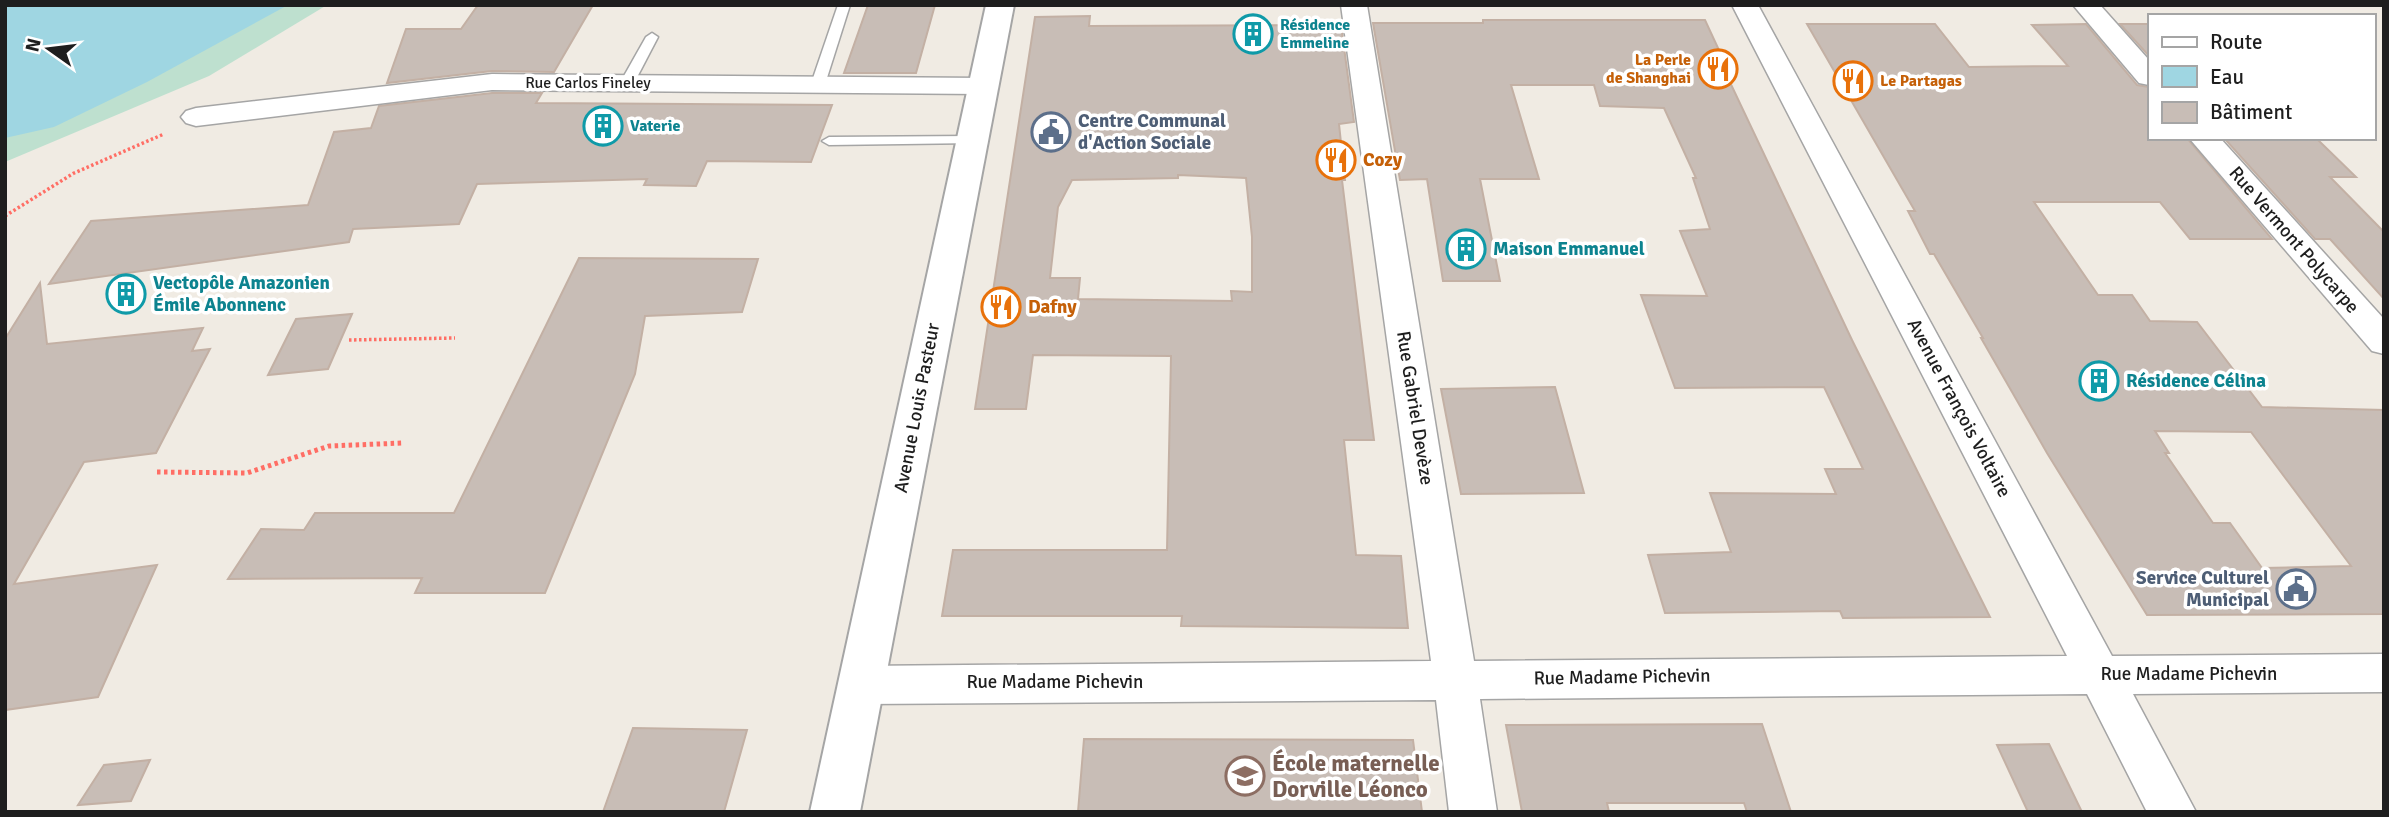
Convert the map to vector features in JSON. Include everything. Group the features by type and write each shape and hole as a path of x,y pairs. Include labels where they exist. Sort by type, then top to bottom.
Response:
{"street":[{"name":"Avenue Louis Pasteur","path":"835,812 1000,5"},
{"name":"Rue Gabriel Devèze","path":"1354,5 1473,812"},
{"name":"Avenue François Voltaire","path":"1745,5 2172,812"},
{"path":"2086,5 2148,76"},
{"name":"Rue Carlos Fineley","path":"196,117 492,82 983,86"},
{"name":"Rue Vermont Polycarpe","path":"2205,140 2384,342"},
{"name":"Rue Madame Pichevin","path":"861,685 2384,673"}],"lane":[{"path":"818,85 844,5"},
{"path":"627,83 652,37"},
{"path":"829,141 972,140"}],"path":[{"path":"5,216 74,173 148,143 196,117"},
{"path":"349,340 455,338"},
{"path":"157,472 247,473 329,446 403,443"}],"green space":[{"path":"92,5 327,5 209,76 5,162 5,43"}],"water":[{"path":"5,5 288,5 147,82 54,127 5,138"}],"building":[{"path":"478,5 593,5 554,72 492,71 387,83 406,29 461,29"},
{"path":"868,5 935,5 916,73 844,73"},
{"path":"1090,16 1089,26 1341,25 1354,122 1339,124 1345,180 1342,180 1374,440 1344,440 1356,555 1401,556 1408,628 1181,626 1182,616 942,616 953,550 1167,550 1171,356 1033,355 1026,409 975,409 1035,17","holes":["1178,175 1246,178 1252,237 1252,292 1231,291 1232,301 1078,299 1080,278 1050,278 1058,207 1072,180 1178,178"]},
{"path":"1483,20 1705,20 1731,76 1727,76 1852,340 1990,617 1843,618 1840,611 1665,613 1648,555 1731,552 1710,493 1836,494 1825,469 1863,469 1824,387 1675,388 1641,295 1707,296 1680,231 1710,229 1693,178 1696,178 1664,108 1600,106 1594,85 1511,85 1539,179 1480,179 1500,281 1443,281 1427,179 1400,180 1373,23 1483,23"},
{"path":"1807,24 1935,24 1969,67 2068,66 2032,25 2086,24 2137,85 2148,87 2148,140 2189,140 2272,239 2190,239 2160,202 2034,202 2098,295 2132,295 2150,321 2197,322 2262,407 2384,410 2384,614 2147,615 2047,453 1934,254 1930,254 1908,211 1915,211","holes":["2155,431 2251,432 2351,566 2262,568 2230,523 2213,523 2165,453 2169,453"]},
{"path":"2120,24 2148,24 2148,55"},
{"path":"492,93 542,93 536,103 832,105 811,162 707,161 696,186 644,185 647,179 477,184 459,224 353,229 349,242 49,284 91,221 308,205 334,132 371,128 379,106"},
{"path":"2226,140 2318,140 2356,177 2330,177 2384,232 2384,299 2330,239 2315,239"},
{"path":"579,258 758,259 742,312 645,316 635,374 545,593 415,593 422,578 228,579 261,529 304,530 315,513 454,513"},
{"path":"40,283 47,344 203,328 192,351 210,349 156,453 84,462 14,584 157,565 98,697 5,710 5,339"},
{"path":"352,314 328,369 268,375 296,319"},
{"path":"1555,387 1584,493 1461,494 1441,389"},
{"path":"1762,724 1791,812 1747,812 1744,803 1607,803 1609,812 1522,812 1506,725"},
{"path":"633,728 747,730 724,812 603,812"},
{"name":"École maternelle Dorville Léonco","path":"1084,739 1413,740 1422,812 1078,812"},
{"path":"2049,744 2082,812 2028,812 1997,745"},
{"path":"150,760 131,801 78,805 104,765"}],"place":[{"name":"Résidence Emmeline","path":"1253,34"},
{"name":"La Perle de Shanghai","path":"1718,69"},
{"name":"Le Partagas","path":"1853,81"},
{"name":"Vaterie","path":"603,126"},
{"name":"Centre Communal d'Action Sociale","path":"1051,132"},
{"name":"Cozy","path":"1336,160"},
{"name":"Maison Emmanuel","path":"1466,249"},
{"name":"Vectopôle Amazonien Émile Abonnenc","path":"126,294"},
{"name":"Dafny","path":"1001,307"},
{"name":"Résidence Célina","path":"2099,381"},
{"name":"Service Culturel Municipal","path":"2296,589"},
{"name":"École maternelle Dorville Léonco","path":"1245,776"}]}
